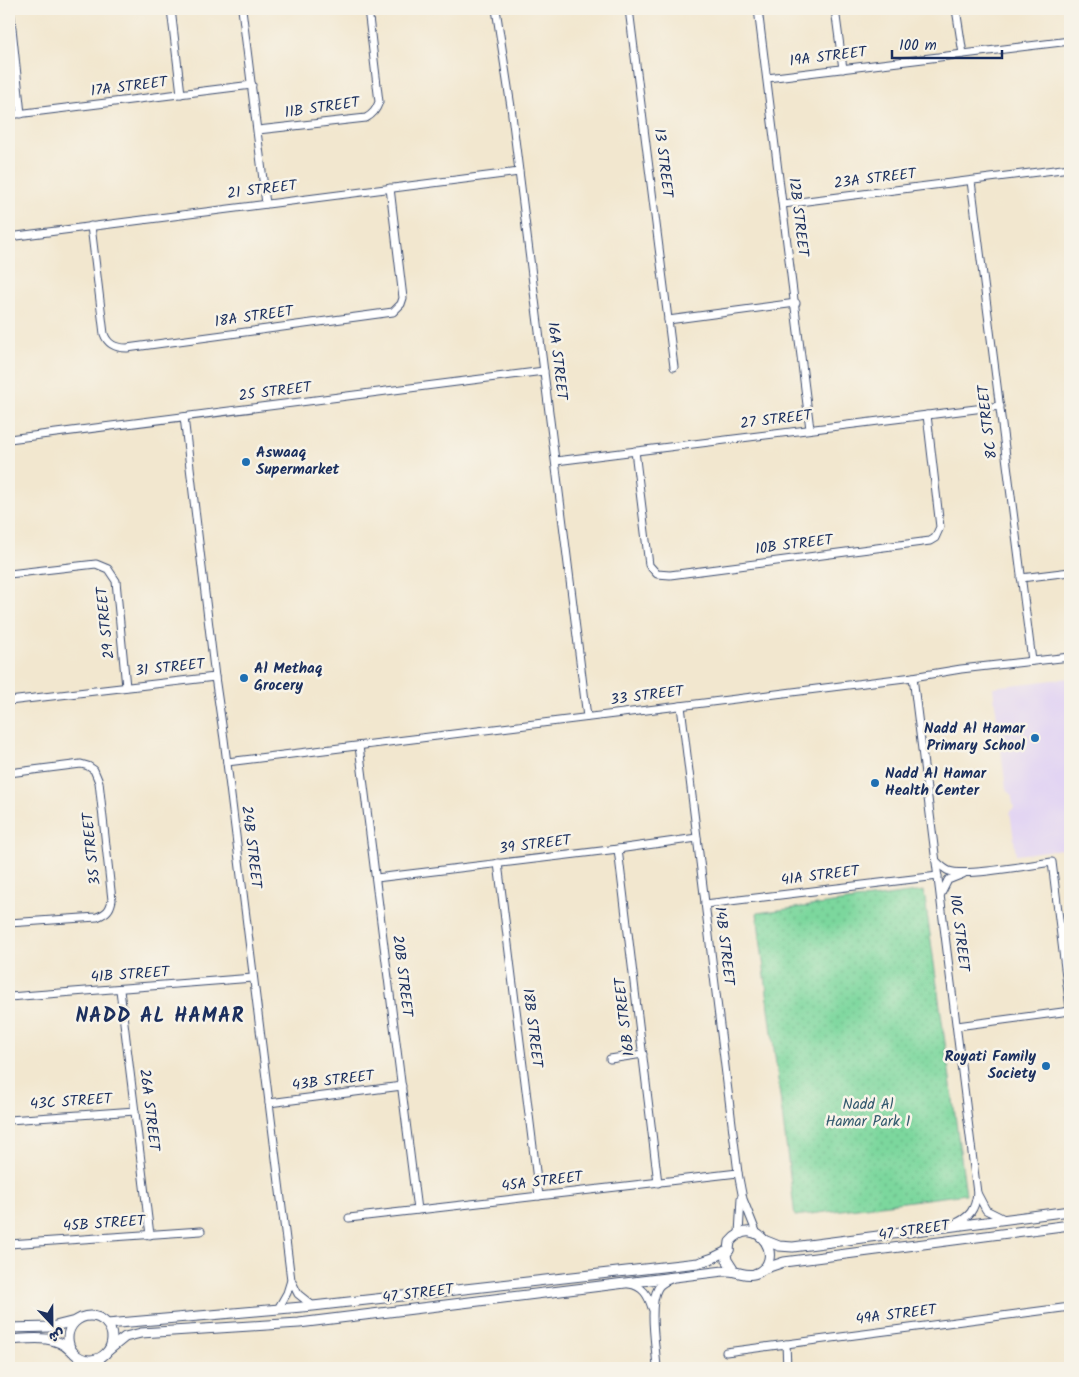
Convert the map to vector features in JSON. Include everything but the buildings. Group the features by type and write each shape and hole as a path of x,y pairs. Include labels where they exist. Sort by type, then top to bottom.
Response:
{"street":[{"path":"10,9 20,114"},
{"path":"171,9 181,94"},
{"path":"242,9 266,204"},
{"name":"11B STREET","path":"258,130 366,118 372,114 379,102 368,9"},
{"name":"16A STREET","path":"496,9 519,172 587,717"},
{"name":"13 STREET","path":"629,9 674,367"},
{"name":"12B STREET","path":"758,9 810,429"},
{"path":"835,9 843,69"},
{"path":"956,9 962,54"},
{"name":"19A STREET","path":"767,78 1070,41"},
{"name":"17A STREET","path":"9,115 252,85"},
{"name":"23A STREET","path":"783,204 1070,168"},
{"name":"21 STREET","path":"9,237 519,172"},
{"name":"8C STREET","path":"972,181 1032,661"},
{"name":"18A STREET","path":"91,226 104,334 110,344 127,348 393,312 398,309 403,298 390,188"},
{"path":"668,320 796,304"},
{"name":"25 STREET","path":"9,440 544,371"},
{"name":"27 STREET","path":"556,461 1000,406"},
{"name":"10B STREET","path":"634,451 649,565 657,574 664,576 930,541 939,533 940,527 927,415"},
{"name":"24B STREET","path":"184,417 291,1280 298,1294 314,1306"},
{"name":"29 STREET","path":"9,574 96,564 108,568 116,581 126,687"},
{"path":"1021,578 1070,572"},
{"name":"33 STREET","path":"227,762 913,677 961,669 1070,657"},
{"name":"31 STREET","path":"9,701 215,677"},
{"name":"10C STREET","path":"913,677 977,1193 972,1213 951,1226"},
{"name":"14B STREET","path":"682,706 741,1190 739,1234"},
{"name":"20B STREET","path":"359,746 418,1210"},
{"name":"35 STREET","path":"9,773 81,764 94,770 100,788 112,900 110,908 105,914 97,917 9,923"},
{"name":"39 STREET","path":"376,878 697,838"},
{"name":"16B STREET","path":"618,849 658,1182"},
{"path":"936,861 949,871 971,872"},
{"path":"940,897 948,880 952,877 971,872 1052,862 1070,1010 957,1026"},
{"name":"18B STREET","path":"498,863 539,1196"},
{"name":"41A STREET","path":"705,904 938,876"},
{"name":"41B STREET","path":"9,997 120,990 254,978"},
{"name":"26A STREET","path":"120,990 150,1235"},
{"path":"610,1059 643,1054"},
{"name":"43B STREET","path":"268,1103 402,1086"},
{"name":"43C STREET","path":"9,1120 135,1111"},
{"name":"45A STREET","path":"349,1218 738,1173"},
{"name":"14B STREET","path":"741,1190 761,1237"},
{"name":"10C STREET","path":"977,1193 986,1210 1005,1219"},
{"name":"47 STREET","path":"761,1237 779,1246 793,1247 1070,1211"},
{"name":"47 STREET","path":"763,1269 784,1262 1070,1225"},
{"name":"45B STREET","path":"9,1244 201,1232"},
{"path":"745,1232 761,1237 768,1245 769,1258 763,1269 748,1275 734,1271 727,1260 726,1254 730,1250 730,1242 739,1234 745,1232"},
{"name":"47 STREET","path":"108,1324 314,1306 698,1262 713,1258 730,1250"},
{"name":"47 STREET","path":"109,1350 125,1337 141,1333 299,1323 734,1271"},
{"path":"653,1311 657,1289 665,1281 672,1278"},
{"path":"278,1309 287,1293 291,1280"},
{"path":"627,1283 636,1285 644,1291 650,1300 653,1311 657,1368"},
{"name":"49A STREET","path":"726,1352 1070,1307"},
{"path":"9,1328 51,1327 88,1316 100,1318 108,1324 112,1335 112,1342 109,1350 101,1358 98,1368"},
{"path":"76,1321 68,1333 70,1347 85,1368"},
{"path":"9,1340 52,1339 60,1342 76,1356 86,1360 101,1358"},
{"path":"786,1344 787,1368"}],"shaded area":[{"name":"Nadd Al Hamar Primary School","path":"1070,678 1070,848 1016,855 1010,811 1014,808 1011,794 1006,789 993,687"}],"green space":[{"name":"Nadd Al Hamar Park 1","path":"924,891 966,1194 795,1216 757,913"}],"place":[{"name":"Aswaaq Supermarket","path":"246,462"},
{"name":"Al Methaq Grocery","path":"244,678"},
{"name":"Nadd Al Hamar Primary School","path":"1035,738"},
{"name":"Nadd Al Hamar Health Center","path":"875,783"},
{"name":"Royati Family Society","path":"1046,1066"}],"district":[{"name":"NADD AL HAMAR","path":"160,1017"}]}
